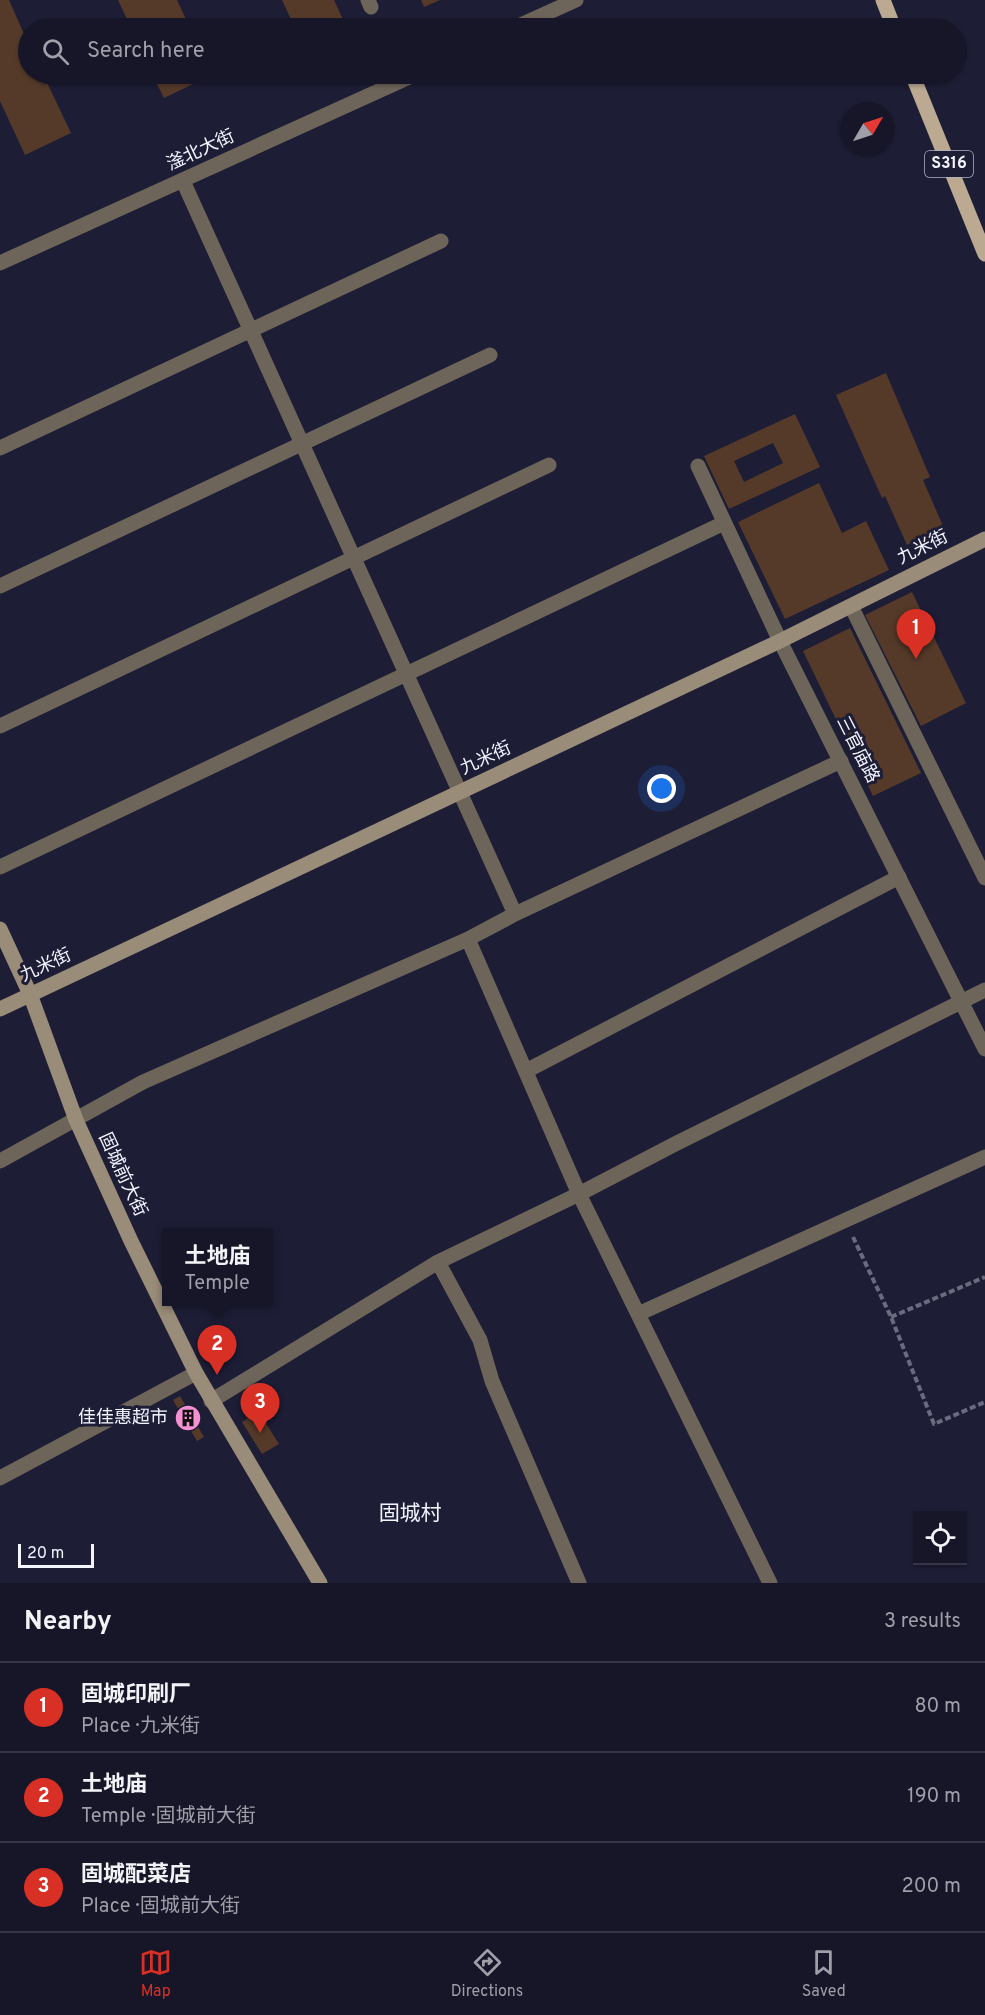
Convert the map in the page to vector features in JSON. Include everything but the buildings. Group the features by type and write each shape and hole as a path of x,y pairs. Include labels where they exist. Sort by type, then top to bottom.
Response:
{"main road":[{"path":"883,0 890,18"},
{"name":"S316","path":"916,84 985,254"}],"street":[{"path":"536,18 576,0"},
{"name":"滏北大街","path":"0,262 394,84"},
{"path":"183,181 515,914"},
{"path":"0,448 441,241"},
{"path":"0,586 490,355"},
{"path":"0,726 549,465"},
{"name":"三官庙路","path":"698,466 780,641 985,1049"},
{"path":"0,867 724,523"},
{"name":"九米街","path":"0,1009 780,641 985,539"},
{"path":"851,606 985,878"},
{"path":"0,1161 143,1082 468,939 515,914 841,761"},
{"path":"526,1071 899,877"},
{"name":"固城前大街","path":"0,929 30,994 76,1120 162,1304"},
{"path":"468,939 579,1194 770,1583"},
{"path":"211,1401 438,1262 579,1194 985,990"},
{"path":"638,1314 985,1157"},
{"path":"438,1262 480,1340 492,1381 579,1583"},
{"name":"固城前大街","path":"163,1306 211,1401 320,1583"},
{"path":"0,1478 196,1373"}],"path":[{"path":"845,1221 891,1317 934,1424 985,1402"},
{"path":"891,1317 985,1277"}],"place":[{"name":"固城印刷厂","path":"916,659"},
{"name":"土地庙","path":"217,1375"},
{"name":"佳佳惠超市","path":"188,1418"},
{"name":"固城配菜店","path":"260,1433"}],"district":[{"name":"固城村","path":"410,1514"}]}
